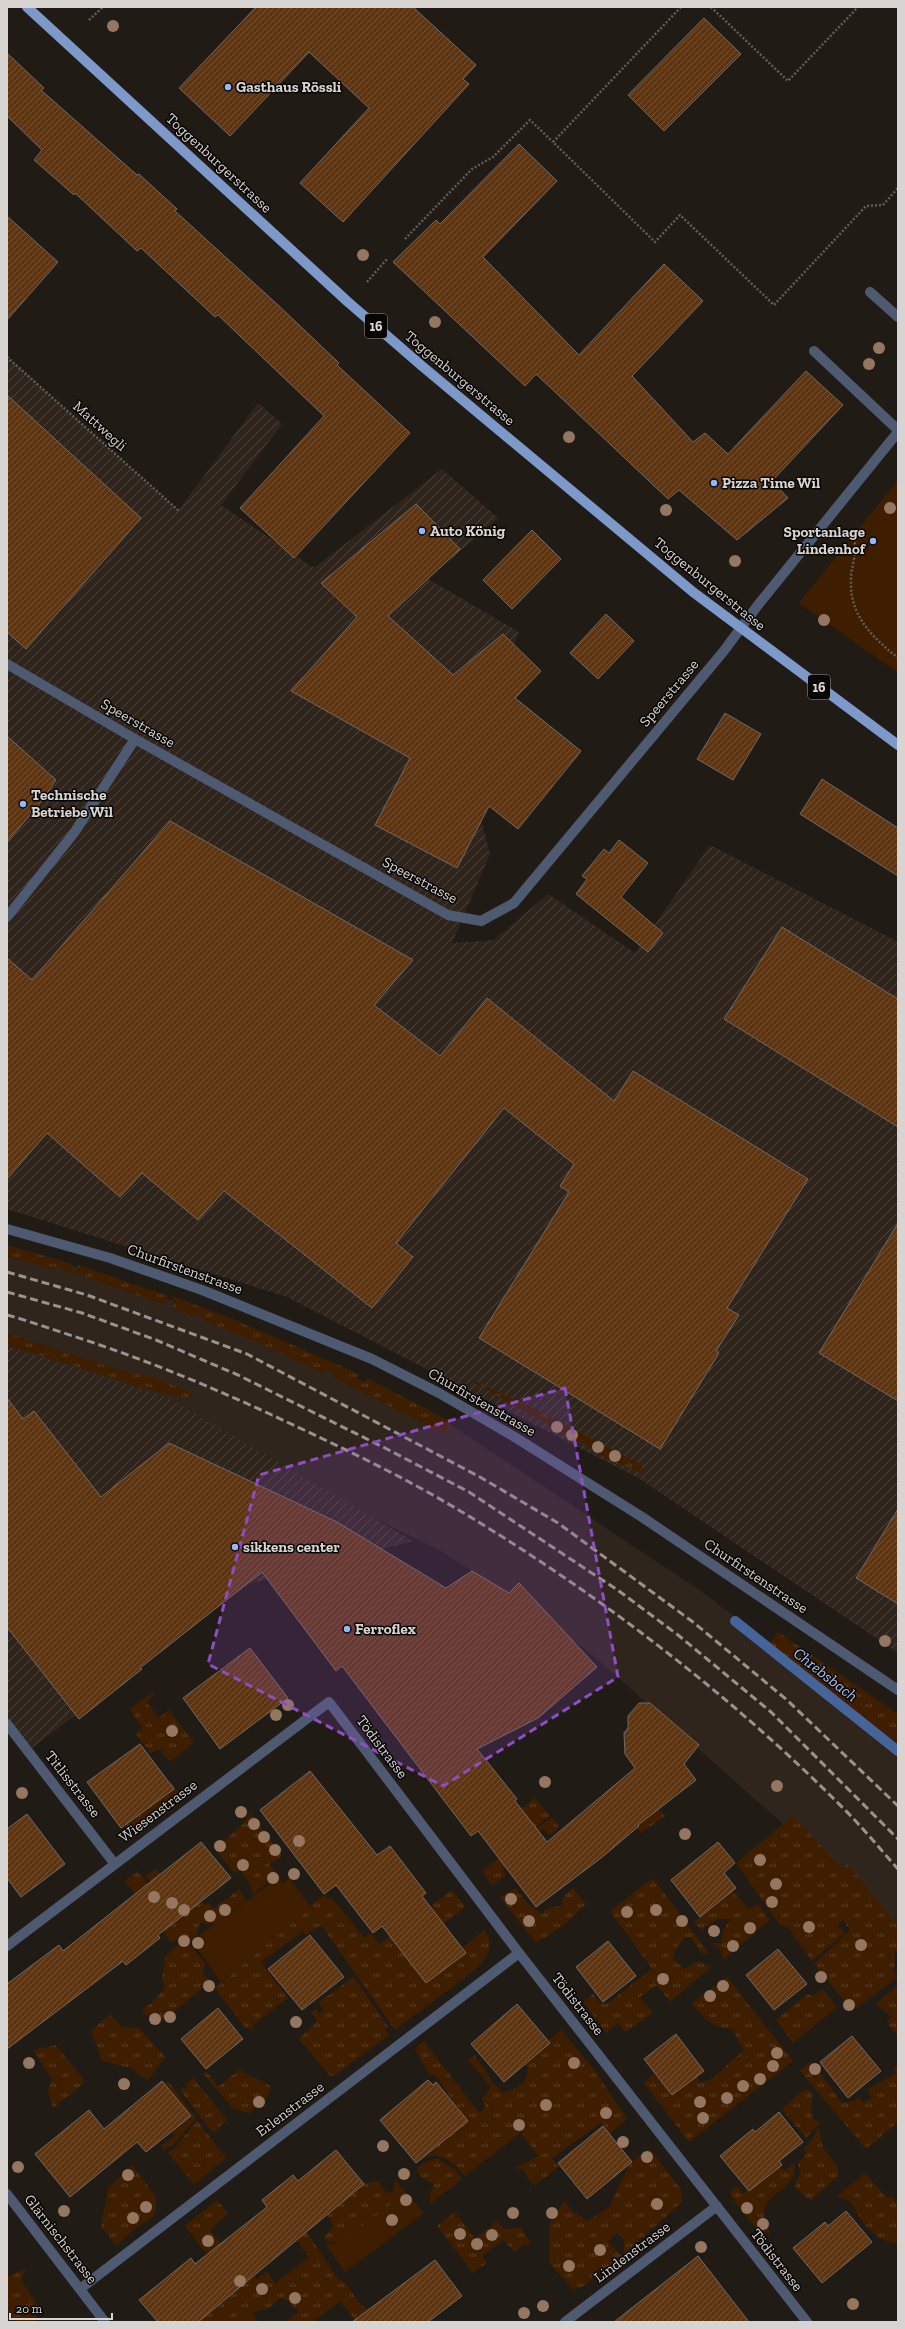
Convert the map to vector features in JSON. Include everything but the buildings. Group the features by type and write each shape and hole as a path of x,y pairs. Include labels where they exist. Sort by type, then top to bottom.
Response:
{"main road":[{"name":"Toggenburgerstrasse","path":"27,7 399,346 693,592 740,629 898,745"}],"street":[{"path":"870,292 898,317"},
{"path":"814,352 898,431"},
{"name":"Speerstrasse","path":"7,664 135,739 448,914 481,921 514,903 740,629 898,431"},
{"path":"7,917 74,833 135,739"},
{"name":"Churfirstenstrasse","path":"7,1229 110,1258 202,1290 372,1359 438,1393 513,1436 642,1517 898,1690"},
{"name":"Wiesenstrasse","path":"7,1946 114,1863 329,1702"},
{"name":"Tödistrasse","path":"329,1702 519,1953 807,2322"},
{"name":"Titlisstrasse","path":"7,1724 114,1863"},
{"name":"Erlenstrasse","path":"80,2289 519,1953"},
{"name":"Glärnischstrasse","path":"7,2194 105,2322"},
{"name":"Lindenstrasse","path":"565,2322 717,2206"}],"path":[{"path":"89,20 103,7"},
{"path":"553,142 681,7"},
{"path":"711,7 788,81 858,7"},
{"path":"405,239 472,169 494,157 530,120 655,242 680,215 774,305 866,206 883,205 898,188"},
{"path":"368,282 387,259"},
{"name":"Mattwegli","path":"7,357 178,512"},
{"path":"845,532 852,538 856,545 851,577 854,606 866,630 898,658"}],"highlighted area":[{"path":"565,1388 618,1677 443,1786 208,1664 259,1475"}],"shaded area":[{"path":"7,357 178,511 258,403 282,424 221,505 314,568 442,469 498,518 428,579 519,632 469,774 490,854 452,943 494,940 548,894 635,953 710,845 898,942 898,1653 640,1479 287,1297 7,1209"},
{"path":"7,1246 83,1269 250,1328 442,1419 704,1593 769,1644 898,1760 898,1945 809,1847 588,1651 445,1553 157,1411 47,1360 7,1345"},
{"path":"7,1346 167,1397 413,1541 248,1584 28,1751 7,1727"}],"green space":[{"name":"Sportanlage Lindenhof","path":"898,480 898,673 799,603"},
{"path":"7,1245 72,1264 70,1270 77,1272 78,1265 168,1296 165,1305 79,1275 62,1271 63,1267 58,1266 57,1270 7,1257"},
{"path":"172,1296 235,1320 359,1374 357,1381 364,1383 367,1378 451,1422 445,1434 332,1377 334,1373 326,1370 325,1374 254,1341 201,1320 203,1317 195,1313 193,1317 171,1306 174,1305 176,1300 172,1299"},
{"path":"7,1333 121,1370 155,1378 190,1392 189,1398 157,1392 7,1345"},
{"path":"475,1381 547,1415 643,1466 639,1472 607,1458 475,1383"},
{"path":"778,1632 898,1714 898,1760 769,1644"},
{"path":"153,1692 155,1694 147,1702 158,1718 169,1710 194,1742 170,1762 160,1749 150,1753 136,1734 142,1728 130,1709"},
{"path":"169,1780 180,1794 135,1828 125,1825 119,1818"},
{"path":"642,1788 665,1816 641,1833 619,1804"},
{"path":"535,1798 550,1816 501,1854 498,1827"},
{"path":"250,1812 281,1854 280,1858 269,1865 278,1874 253,1894 248,1881 240,1870 235,1874 218,1853 226,1839 245,1822"},
{"path":"793,1816 842,1868 848,1864 898,1926 898,1950 895,1952 894,1971 898,1977 857,2008 843,1999 814,1964 850,1930 843,1920 837,1925 845,1933 812,1961 788,1927 781,1926 736,1863"},
{"path":"552,1817 559,1827 550,1835 542,1828 533,1844 502,1869 506,1875 492,1885 482,1871"},
{"path":"156,1868 186,1907 198,1898 205,1905 209,1903 214,1909 239,1889 246,1900 215,1924 200,1923 196,1937 192,1941 184,1934 172,1943 125,1881 137,1871 159,1895 160,1893 145,1876"},
{"path":"278,1878 283,1883 289,1878 311,1907 221,1982 192,1941"},
{"path":"653,1878 709,1954 700,1952 691,1937 685,1937 675,1950 673,1959 684,1969 698,1961 711,1967 670,2002 657,1985 640,1997 653,2013 626,2032 617,2023 607,2033 583,2002 593,1994 600,2003 607,2004 652,1969 610,1911"},
{"path":"515,1888 530,1906 542,1914 545,1910 557,1906 561,1907 563,1897 573,1888 586,1904 563,1926 536,1943 500,1897"},
{"path":"452,1890 465,1907 404,1954 426,1983 466,1953 462,1948 484,1930 488,1936 490,1946 486,1956 475,1970 395,2030 321,1925 306,1935 303,1931 261,1962 288,1998 252,2026 255,2030 245,2028 215,1988 324,1895 328,1899 331,1897 364,1938 370,1933 380,1944"},
{"path":"733,1891 748,1909 758,1904 770,1920 723,1960 721,1950 712,1943 721,1943 723,1930 731,1919 718,1919 701,1930 694,1922"},
{"path":"187,1942 206,1964 202,1974 211,1981 156,2026 142,2010 165,1988 162,1977 165,1963 164,1958 178,1945"},
{"path":"354,1977 388,2027 385,2029 389,2035 334,2076 330,2076 299,2039 317,2021 311,2012 316,2009 319,2014 323,2010 319,2002"},
{"path":"727,1977 793,2061 689,2142 644,2083 654,2074 672,2095 697,2074 699,2083 712,2079 744,2050 732,2029 720,2027 709,2021 692,2003"},
{"path":"898,1985 898,2037 887,2022 891,2016 876,2004"},
{"path":"823,1989 837,2007 793,2043 776,2020 808,1994 812,1996"},
{"path":"110,2015 122,2027 139,2028 165,2057 148,2080 130,2068 102,2061 91,2030"},
{"path":"561,2030 596,2072 627,2119 609,2134 602,2122 552,2158 559,2167 535,2185 528,2179 524,2170 515,2168 538,2156 521,2132 465,2176 457,2167 443,2157 432,2156 426,2158 465,2118 435,2075 430,2075 415,2049 424,2041 480,2114 485,2106 482,2098 491,2087 468,2060 475,2055 493,2083 503,2093 521,2085 524,2082 528,2068 523,2062"},
{"path":"56,2045 84,2080 83,2084 53,2108 48,2090 52,2079 33,2050"},
{"path":"811,2061 842,2103 854,2101 859,2097 863,2102 872,2097 867,2090 897,2072 894,2069 898,2065 898,2122 866,2149 800,2071"},
{"path":"240,2069 244,2073 271,2087 266,2100 260,2102 250,2113 233,2109 203,2073 206,2071 218,2087"},
{"path":"193,2078 227,2120 213,2133 180,2090 183,2087 186,2089 188,2087 185,2085"},
{"path":"168,2081 196,2118 178,2140 164,2150 161,2145 175,2136 172,2132 191,2118 164,2084"},
{"path":"805,2089 812,2092 811,2111 813,2119 821,2122 806,2138 782,2109"},
{"path":"197,2120 226,2158 194,2184 168,2153 174,2149"},
{"path":"819,2128 823,2148 838,2167 838,2176 810,2201 795,2187 800,2173 798,2164 806,2153 804,2148 808,2145"},
{"path":"650,2149 681,2189 682,2202 624,2254 624,2240 617,2232 608,2242 622,2256 582,2287 573,2289 549,2263 549,2226 564,2201 571,2210 587,2221 609,2207 630,2163"},
{"path":"437,2158 456,2171 462,2179 430,2204 430,2194 434,2185 421,2177 416,2169 425,2162"},
{"path":"794,2164 792,2179 770,2200 766,2206 764,2216 770,2233 759,2232 733,2199 730,2192 736,2186 743,2194 778,2165 784,2171"},
{"path":"132,2165 156,2197 156,2211 152,2218 137,2227 116,2245 101,2226 108,2189"},
{"path":"865,2173 886,2197 894,2197 895,2202 898,2203 898,2241 895,2243 887,2241 874,2234 863,2222 851,2202 837,2196"},
{"path":"395,2180 424,2213 345,2272 326,2245 344,2240 393,2203 385,2193 393,2192"},
{"path":"378,2181 393,2203 344,2240 329,2243 324,2238 333,2226 327,2214 363,2184"},
{"path":"217,2200 228,2213 210,2230 248,2276 252,2274 257,2279 267,2271 275,2284 309,2257 296,2240 307,2232 339,2281 342,2279 361,2305 371,2310 356,2322 341,2301 312,2322 285,2322 299,2312 288,2301 280,2298 269,2308 252,2313 258,2322 193,2322 235,2290 185,2226"},
{"path":"455,2212 475,2239 497,2221 504,2229 521,2228 531,2244 522,2245 515,2252 503,2240 482,2256 487,2263 473,2273 437,2226"},
{"path":"26,2268 21,2280 42,2311 35,2317 34,2322 17,2322 7,2311 7,2277"}],"waterway":[{"name":"Chrebsbach","path":"735,1621 898,1751"}],"railway":[{"path":"7,1272 87,1295 247,1354 480,1477 558,1523 693,1622 787,1700 898,1806"},
{"path":"7,1292 82,1313 156,1340 238,1375 385,1448 469,1492 619,1591 678,1635 771,1712 898,1839"},
{"path":"7,1315 124,1353 174,1372 248,1404 392,1473 462,1512 564,1577 614,1612 710,1687 801,1768 852,1817 898,1869"}],"place":[{"name":"Gasthaus Rössli","path":"228,87"},
{"name":"Pizza Time Wil","path":"714,483"},
{"name":"Auto König","path":"422,531"},
{"name":"Sportanlage Lindenhof","path":"873,541"},
{"name":"Technische Betriebe Wil","path":"23,804"},
{"name":"sikkens center","path":"235,1547"},
{"name":"Ferroflex","path":"347,1629"}]}
